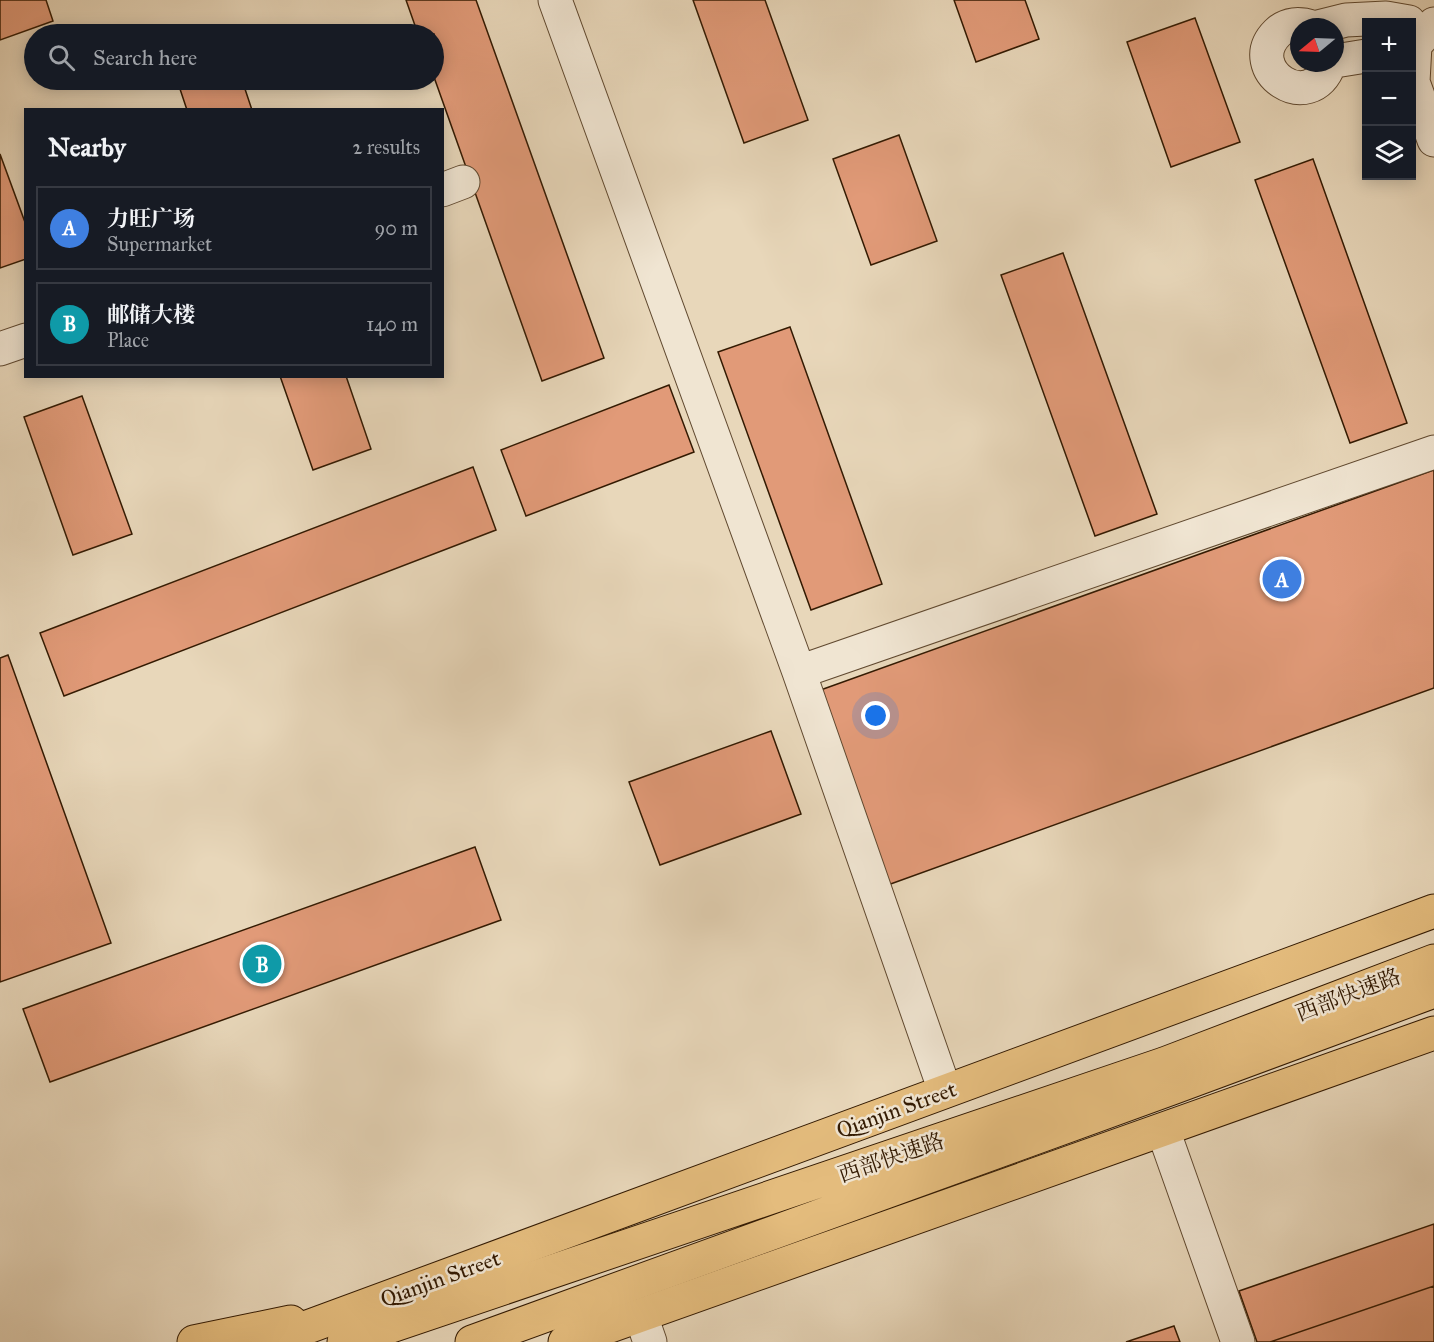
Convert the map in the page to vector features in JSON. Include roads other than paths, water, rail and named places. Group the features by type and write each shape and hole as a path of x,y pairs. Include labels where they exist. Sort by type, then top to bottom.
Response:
{"main road":[{"name":"Qianjin Street","path":"267,1342 1434,910"},
{"name":"西部快速路","path":"344,1342 1164,1064 1434,961"},
{"name":"西部快速路","path":"472,1342 1434,991"},
{"path":"565,1342 645,1329 1163,1130 1434,1033"},
{"name":"Qianjin Street","path":"194,1342 357,1308"}],"lane":[{"path":"555,0 799,672 945,1091"},
{"path":"1344,20 1386,18 1421,24 1416,42"},
{"path":"1290,25 1279,31 1271,40 1267,52 1268,64 1273,75 1282,83 1293,88 1317,83 1327,72"},
{"path":"1344,60 1362,57"},
{"path":"1413,72 1413,82 1434,140"},
{"path":"0,349 24,341"},
{"path":"799,672 1434,452"},
{"path":"1163,1130 1238,1342"}],"place":[{"name":"力旺广场","path":"1282,579"},
{"name":"邮储大楼","path":"262,964"}]}
